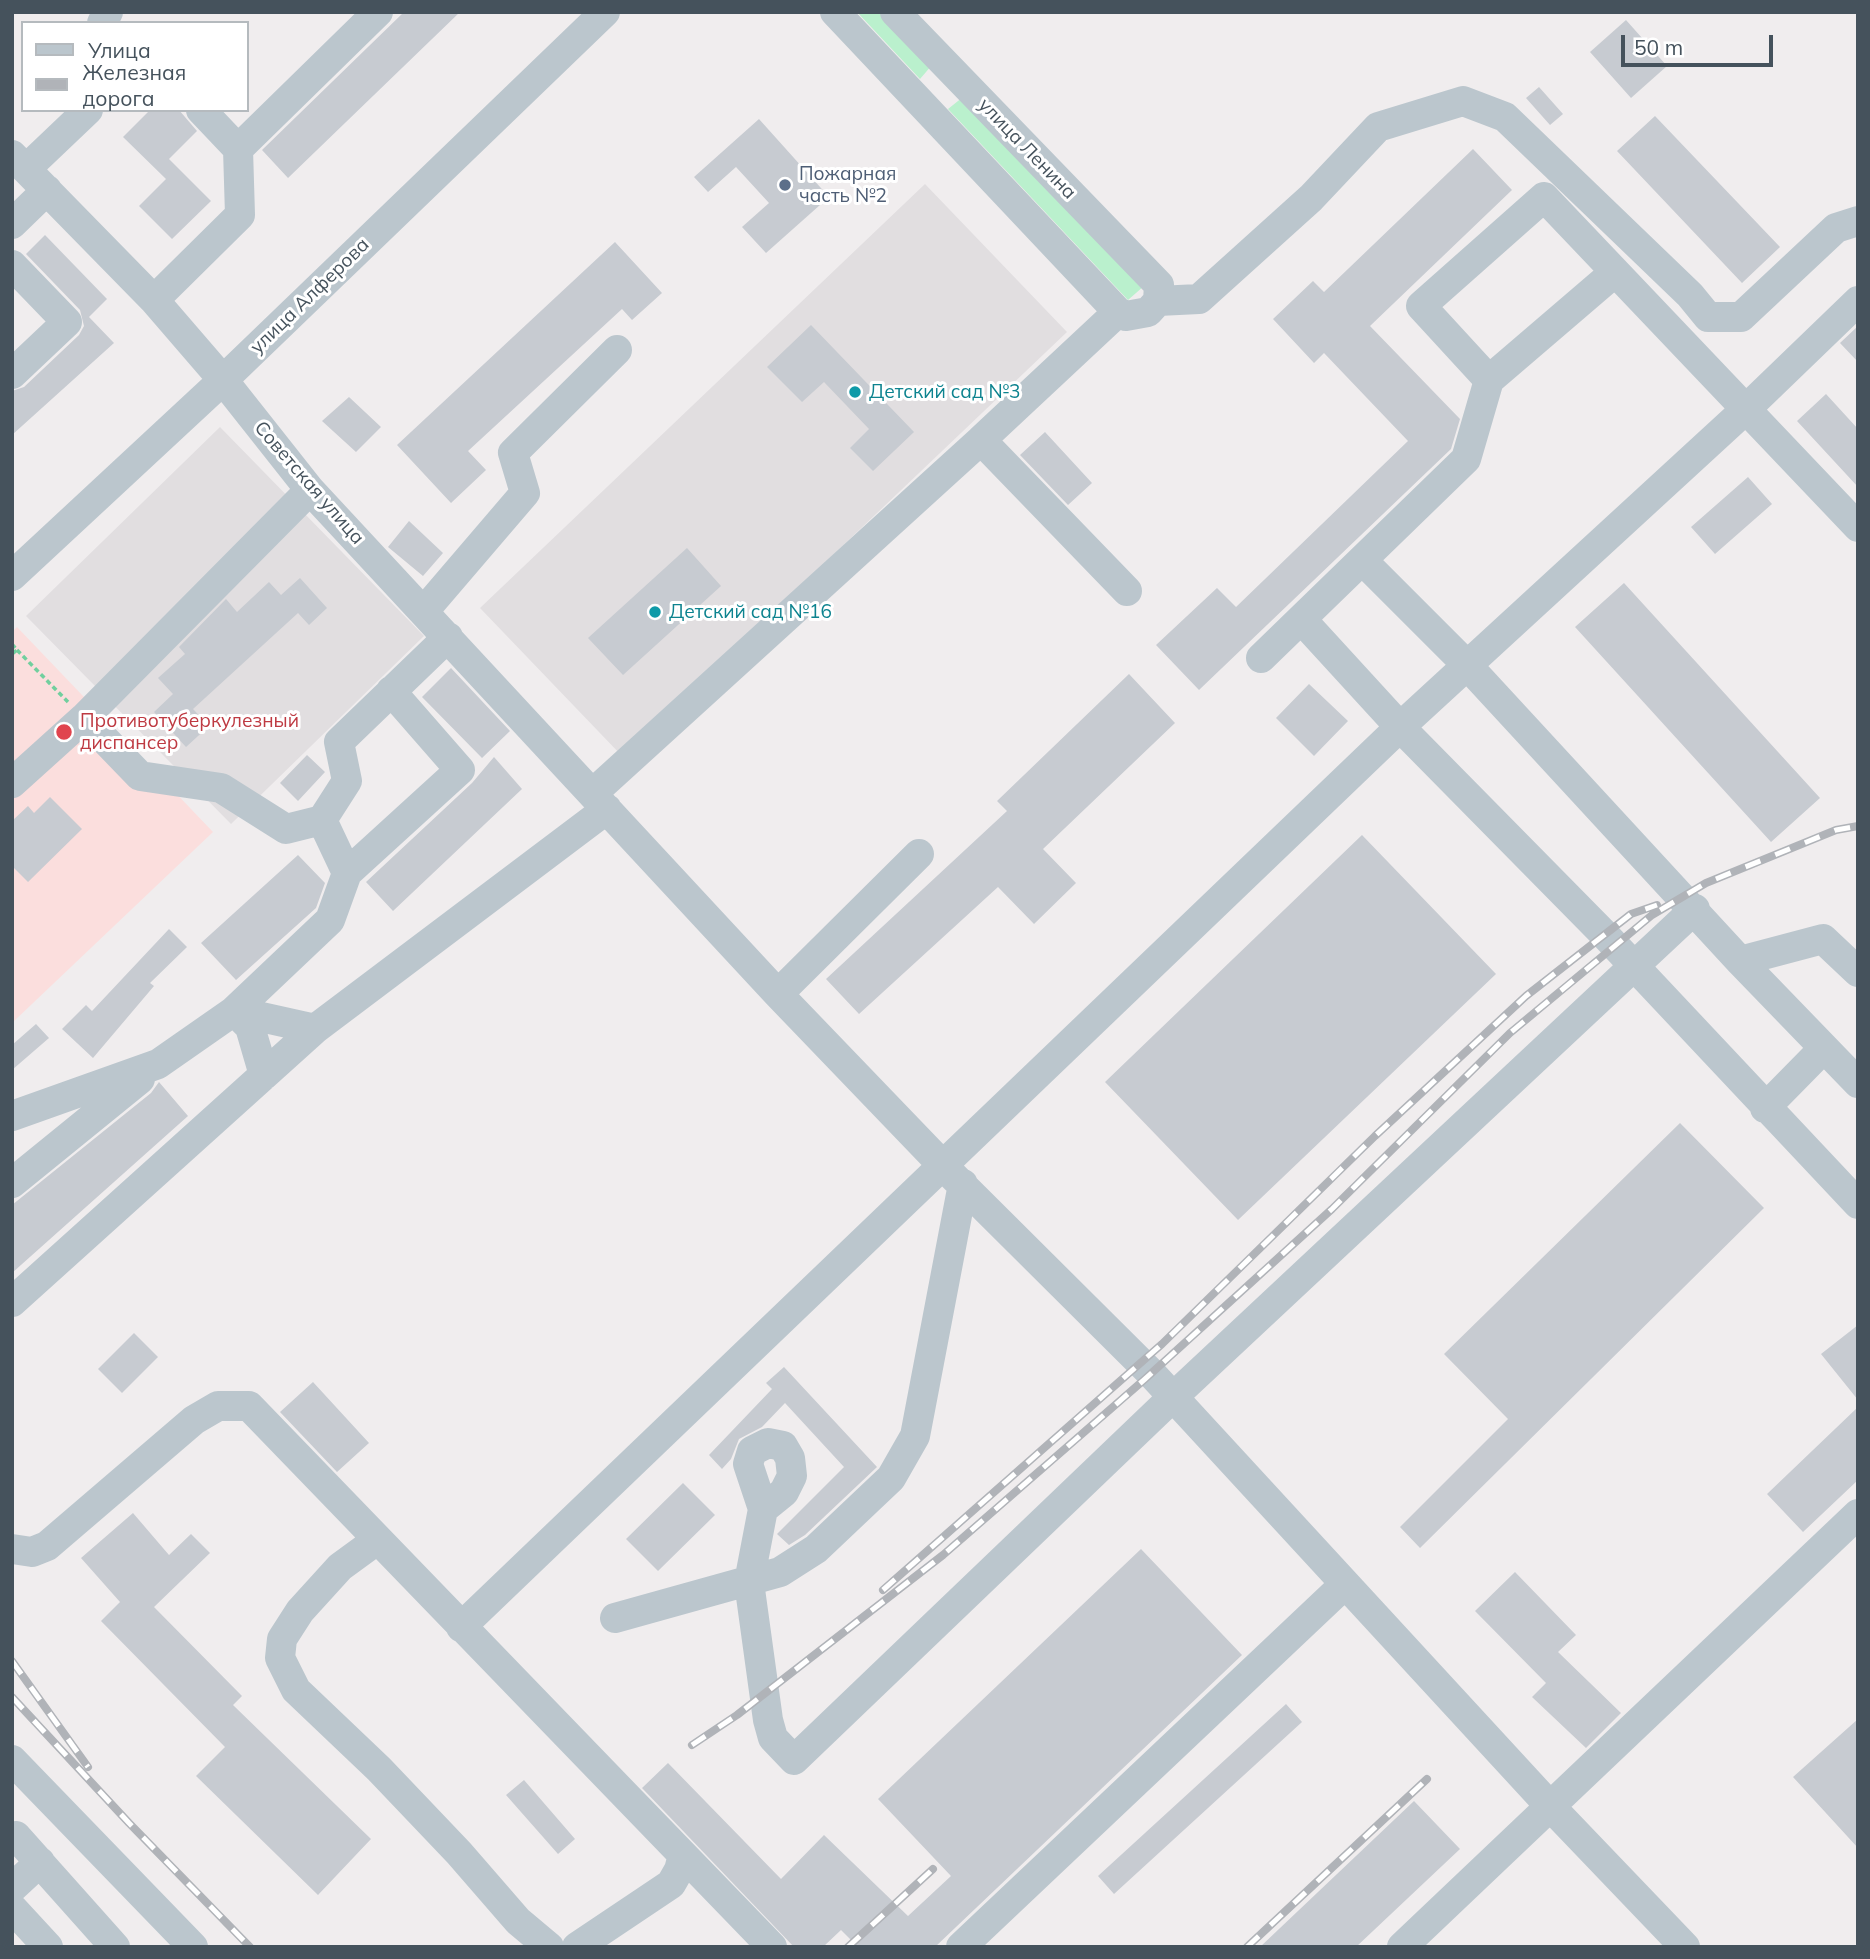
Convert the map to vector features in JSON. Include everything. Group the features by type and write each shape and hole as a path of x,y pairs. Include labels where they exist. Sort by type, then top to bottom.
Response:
{"street":[{"path":"238,149 378,12"},
{"name":"улица Алферова","path":"12,576 23,550 223,380 605,12"},
{"path":"835,12 1118,312 1126,316 1148,312 1158,293 1199,299 1311,198 1378,127 1463,101 1504,117 1690,295 1708,317 1741,317 1836,228 1858,220"},
{"name":"улица Ленина","path":"895,12 1158,293"},
{"path":"912,94 923,97 939,84 943,63"},
{"path":"12,224 28,172 86,112"},
{"path":"154,300 240,215 238,149 203,112"},
{"name":"Советская улица","path":"28,172 154,300 223,380 310,490 778,994 1172,1398 1549,1805 1685,1947"},
{"path":"1489,380 1421,306 1544,197 1858,527"},
{"path":"12,265 67,322 12,374"},
{"path":"1261,658 1466,459 1489,380 1615,272"},
{"path":"461,1627 953,1174 1399,727 1745,410 1858,301"},
{"path":"12,1301 315,1029 600,801 1118,312"},
{"path":"424,611 525,494 513,453 617,350"},
{"path":"981,440 1127,591"},
{"path":"12,783 84,718 310,490"},
{"path":"1363,561 1466,664 1695,909 1740,961 1858,1083"},
{"path":"1303,620 1399,727 1633,967 1858,1204"},
{"path":"84,718 140,776 221,788 286,830 322,820 346,781 339,742 448,637"},
{"path":"12,1183 158,1064 234,1011 330,920 347,873 460,770 391,691"},
{"path":"322,820 347,873"},
{"path":"778,994 919,854"},
{"path":"763,1509 749,1581 768,1720 773,1738 794,1759 1172,1398 1695,909"},
{"path":"1740,961 1823,939 1858,972"},
{"path":"234,1011 315,1029"},
{"path":"234,1011 250,1027 264,1075"},
{"path":"1765,1108 1824,1048"},
{"path":"12,1116 158,1064"},
{"path":"615,1618 780,1572 816,1549 891,1478 915,1436 953,1174"},
{"path":"12,1549 32,1552 47,1546 194,1420 218,1406 249,1406 772,1947"},
{"path":"1402,1947 1858,1514"},
{"path":"377,1540 340,1567 300,1611 282,1639 280,1658 296,1690 379,1769 460,1853 519,1921 549,1947"},
{"path":"961,1947 1344,1585"},
{"path":"12,1760 193,1947"},
{"path":"16,1836 115,1947"},
{"path":"577,1947 671,1884 680,1871 683,1855"},
{"path":"12,1888 40,1862"},
{"path":"12,1908 48,1947"}],"path":[{"path":"12,644 84,718"},
{"path":"12,654 17,650"}],"shaded area":[{"path":"925,184 1067,332 622,756 480,608"},
{"path":"220,427 424,636 231,824 26,616"},
{"name":"Противотуберкулезный диспансер","path":"17,627 213,832 12,1023 12,632"}],"green space":[{"path":"857,12 881,12 932,65 920,79"},
{"path":"963,97 1144,286 1128,300 948,109"}],"building":[{"path":"404,12 460,12 288,178 262,150"},
{"path":"1626,20 1667,66 1631,98 1590,52"},
{"path":"1539,87 1563,114 1550,125 1526,98"},
{"path":"148,112 181,112 197,131 169,159 211,201 172,239 139,206 166,179 123,137"},
{"path":"1655,116 1780,247 1742,283 1617,151"},
{"name":"Пожарная часть №2","path":"759,119 829,197 766,253 742,227 769,203 736,167 708,192 694,177"},
{"path":"1473,149 1512,190 1370,326 1460,419 1451,449 1199,690 1156,645 1217,588 1236,607 1408,441 1324,353 1314,363 1273,319 1313,281 1324,292"},
{"path":"45,235 107,299 89,317 114,343 12,435 12,391 24,387 79,335 84,326 80,310 26,254"},
{"path":"615,242 662,293 632,320 622,309 468,451 486,470 451,503 397,445"},
{"name":"Детский сад №3","path":"811,325 914,432 873,471 850,448 869,429 824,382 802,402 767,367"},
{"path":"1858,326 1858,362 1840,343"},
{"path":"1826,394 1858,429 1858,487 1797,421"},
{"path":"349,397 381,427 356,452 322,421"},
{"path":"1045,432 1092,483 1068,505 1020,455"},
{"path":"1748,477 1772,504 1715,554 1691,527"},
{"path":"409,521 443,553 423,576 388,547"},
{"name":"Детский сад №16","path":"687,548 721,586 623,675 588,638"},
{"path":"300,578 327,608 309,625 298,613 193,709 209,726 186,747 154,712 173,694 158,678 185,654 179,647 226,599 237,612 269,582 281,595"},
{"path":"1624,583 1820,798 1771,842 1575,627"},
{"path":"451,668 510,731 482,758 422,697"},
{"path":"1129,674 1175,723 1043,849 1076,883 1034,924 998,887 859,1014 826,979 1007,811 997,801"},
{"path":"1309,684 1348,721 1314,756 1276,718"},
{"path":"307,755 325,772 298,801 280,783"},
{"path":"494,757 522,789 393,911 366,882 472,783"},
{"path":"50,797 82,829 28,882 12,866 12,821 28,806 34,813"},
{"path":"1362,835 1496,974 1238,1220 1105,1082"},
{"path":"298,855 325,883 316,908 236,980 201,943"},
{"path":"169,929 187,947 150,983 154,986 93,1058 62,1029 86,1005 92,1011"},
{"path":"36,1024 49,1038 12,1070 12,1045"},
{"path":"159,1082 188,1116 12,1273 12,1205 151,1093"},
{"path":"1680,1123 1764,1208 1420,1548 1400,1527 1508,1419 1444,1354"},
{"path":"1858,1325 1858,1400 1821,1354"},
{"path":"134,1333 158,1357 122,1393 98,1369"},
{"path":"784,1367 877,1467 805,1535 789,1545 777,1534 844,1467 785,1403 762,1427 739,1439 731,1459 722,1469 709,1455 772,1389 766,1383"},
{"path":"313,1382 369,1443 337,1472 280,1412"},
{"path":"1858,1407 1858,1480 1803,1532 1767,1494"},
{"path":"683,1483 715,1515 658,1571 626,1539"},
{"path":"133,1513 169,1555 191,1534 210,1553 154,1607 242,1696 233,1705 371,1839 318,1895 196,1776 225,1747 101,1621 120,1602 81,1558"},
{"path":"1141,1549 1242,1655 935,1947 858,1947 841,1930 823,1947 794,1947 642,1788 668,1763 781,1879 824,1835 908,1916 951,1876 878,1799"},
{"path":"1515,1572 1576,1635 1558,1652 1621,1713 1586,1748 1532,1697 1546,1683 1475,1611"},
{"path":"1286,1704 1302,1722 1114,1894 1098,1876"},
{"path":"1858,1719 1858,1848 1793,1777"},
{"path":"524,1780 575,1839 558,1854 506,1795"},
{"path":"1414,1801 1460,1849 1356,1947 1260,1947"}],"railway":[{"path":"692,1745 737,1715 943,1555 1145,1379 1332,1209 1510,1033 1652,915 1706,883 1836,830 1858,826"},
{"path":"883,1590 1162,1344 1375,1136 1526,996 1631,914 1657,905"},
{"path":"12,1661 88,1767"},
{"path":"12,1697 129,1823 250,1947"},
{"path":"1247,1947 1427,1779"},
{"path":"848,1947 933,1869"}],"place":[{"name":"Пожарная часть №2","path":"785,185"},
{"name":"Детский сад №3","path":"855,392"},
{"name":"Детский сад №16","path":"655,612"},
{"name":"Противотуберкулезный диспансер","path":"64,732"}]}
